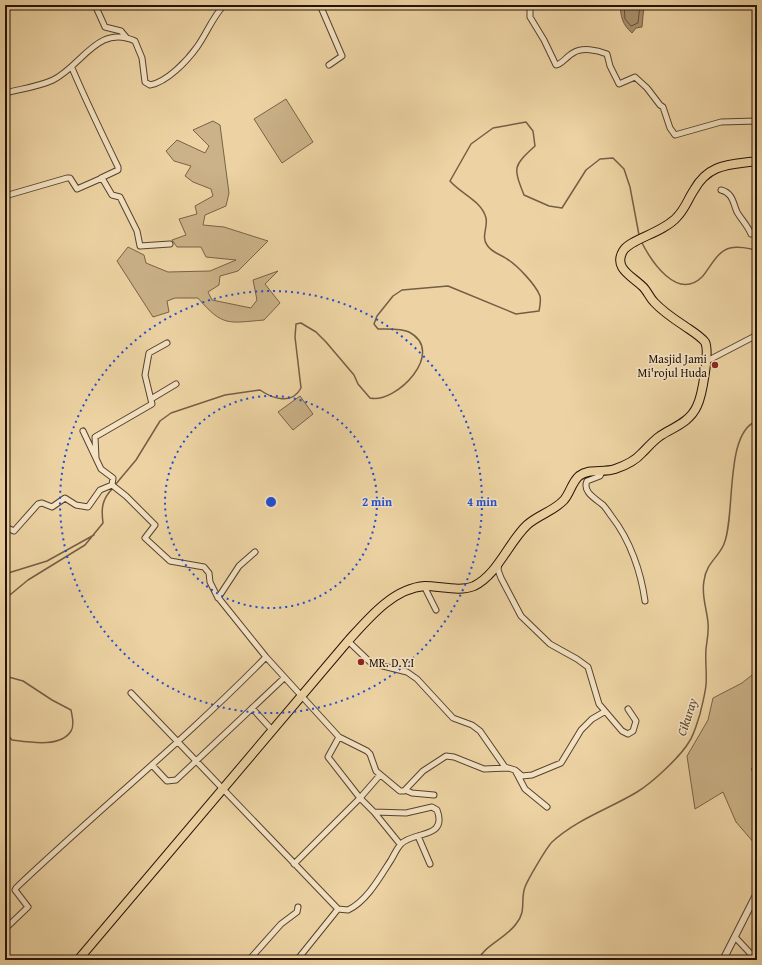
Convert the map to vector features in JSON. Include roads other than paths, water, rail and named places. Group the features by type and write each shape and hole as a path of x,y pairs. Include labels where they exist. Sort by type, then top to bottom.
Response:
{"main road":[{"path":"78,960 363,624 396,595 424,586 473,586 486,577 528,525 563,501 580,475 589,472 602,472 626,465 641,455 660,436 685,422 692,415 697,407 702,390 706,348 701,338 658,306 644,287 622,267 620,256 625,248 632,242 654,234 666,227 678,216 700,180 706,173 720,167 757,162"}],"street":[{"path":"95,5 105,27 121,31 126,37"},
{"path":"5,93 51,81 72,68 89,49 101,40 114,37 126,37 135,41 142,58 145,82 150,85 160,83 168,77 197,47 212,19 224,5"},
{"path":"320,5 342,56 329,65"},
{"path":"530,5 530,17 544,40 556,65 559,65 576,51 593,50 607,54 610,66 619,84 635,77 646,86 663,107 670,128 675,135 722,122 757,121"},
{"path":"5,196 67,178 70,178 77,188 119,169 105,136 89,109 72,68"},
{"path":"101,178 112,195 120,197 135,225 140,246 170,244"},
{"path":"721,190 734,200 738,213 747,224 752,234"},
{"path":"705,362 757,335"},
{"path":"96,458 95,437 151,405 145,375 149,353 167,344"},
{"path":"151,400 176,384"},
{"path":"83,431 101,469 114,478 113,485"},
{"path":"602,472 600,476 586,481 586,490 604,506 623,535 635,562 645,601"},
{"path":"113,485 120,490 155,525 145,538 170,561 204,567 209,573 210,582 218,598 284,678 339,737 346,742 357,745 367,751 370,754 374,768 380,775 400,791 405,790 412,793 434,795"},
{"path":"5,527 14,531 38,504 42,503 52,507 65,498 76,505 88,507 100,490 113,485"},
{"path":"218,598 239,566 255,552"},
{"path":"501,558 498,570 511,599 521,616 550,644 588,667 597,700 604,712 622,731 628,734 633,730 636,721 628,709"},
{"path":"424,586 436,610"},
{"path":"348,641 371,663 407,672 417,679 453,718 472,725 480,731 508,768"},
{"path":"5,929 28,907 15,890 16,888 83,824 178,742 266,657"},
{"path":"152,765 170,782 176,780 284,678"},
{"path":"132,693 338,909 348,910 361,900 378,880 400,844 408,839 432,832 436,829 438,814 434,808 430,807 406,813 374,812"},
{"path":"252,708 273,731"},
{"path":"405,790 423,771 446,756 454,757 484,769 508,768 516,771 522,776 528,776 561,763 581,730 592,719 604,712"},
{"path":"339,737 328,757 360,798 374,812 400,844"},
{"path":"516,771 524,789 547,807"},
{"path":"294,864 360,798 380,775"},
{"path":"418,836 430,864"},
{"path":"723,960 757,894"},
{"path":"249,960 280,924 297,912 298,907"},
{"path":"299,959 338,909"},
{"path":"735,937 754,960"}],"water":[{"path":"620,5 644,5 642,27 636,28 632,33 626,27"}],"waterway":[{"path":"115,485 136,460 160,421 171,413 225,395 260,390 276,398 282,399 293,397 301,388 295,337 296,324 301,323 316,332 354,375 358,384 370,398 381,398 404,385 414,375 420,363 423,352 419,341 409,332 398,329 378,329 374,324 377,316 393,296 402,290 448,286 516,314 539,311 540,296 538,291 521,270 504,257 494,252 485,242 486,218 484,212 476,202 450,181 471,144 493,128 526,122 533,131 535,146 522,158 519,163 517,168 518,178 524,195 549,206 562,208 586,170 600,159 613,158 624,169 630,187 639,235"},
{"path":"641,241 658,268 666,276 683,284 693,283 702,277 718,256 725,250 733,247 740,247 757,251"},
{"name":"Cikuray","path":"478,960 485,950 512,929 519,919 522,910 525,887 538,863 552,842 582,821 643,788 673,762 691,739 700,714 706,685 708,626 703,592 705,575 707,569 722,549 728,531 735,457 740,441 747,428 757,421"},
{"path":"5,599 28,580 85,545 103,523 102,513 104,500 113,488"},
{"path":"5,574 47,561 94,535"},
{"path":"5,676 23,681 52,700 71,710 73,723 71,731 66,736 60,740 52,742 35,743 12,740 5,732"}],"place":[{"name":"Masjid Jami Mi'rojul Huda","path":"715,365"},
{"name":"MR. D.Y.I","path":"361,662"}]}
